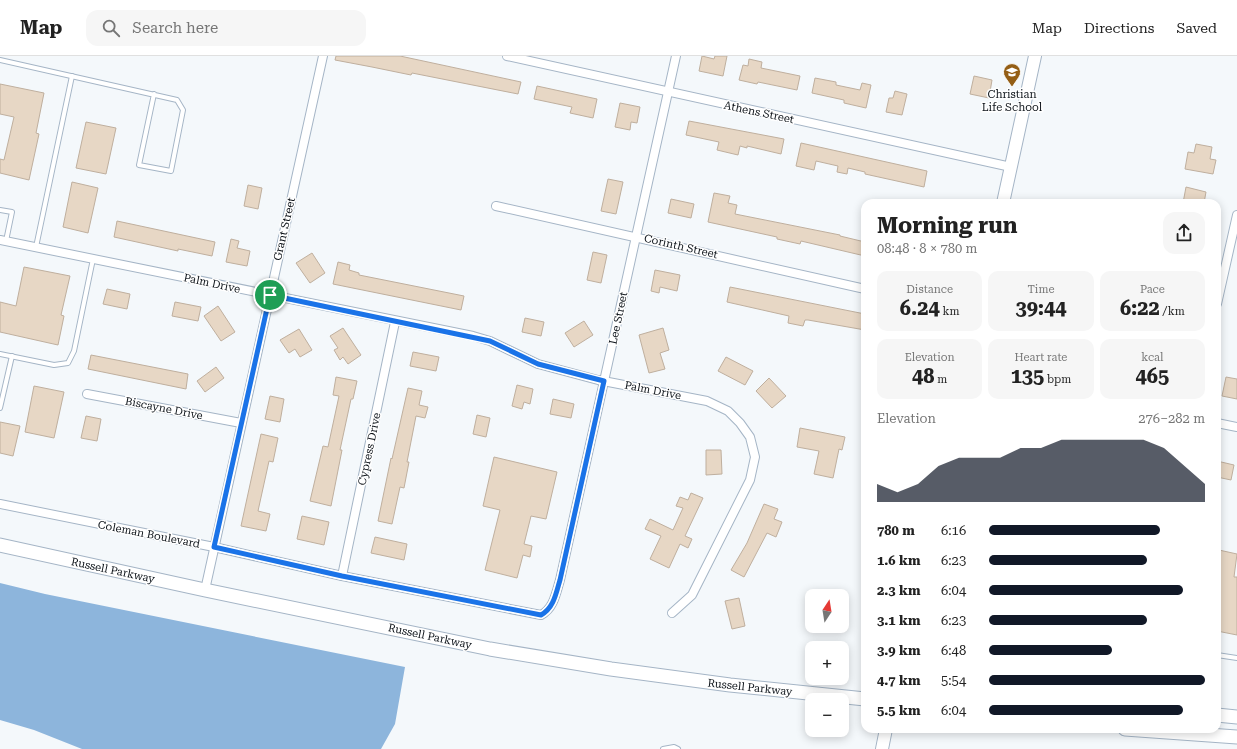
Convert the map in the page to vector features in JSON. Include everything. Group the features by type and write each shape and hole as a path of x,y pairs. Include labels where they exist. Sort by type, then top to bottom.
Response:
{"main road":[{"name":"Russell Parkway","path":"0,545 205,590 490,648 611,669 730,685 861,699"},
{"path":"1221,715 1237,717"},
{"path":"1181,733 1237,737"}],"street":[{"name":"Grant Street","path":"205,590 323,56"},
{"name":"Athens Street","path":"507,56 1011,168"},
{"name":"Lee Street","path":"560,580 676,56"},
{"path":"1004,199 1035,56"},
{"name":"Corinth Street","path":"496,206 636,236 861,288"},
{"path":"1221,279 1237,215"},
{"name":"Palm Drive","path":"3,240 490,341 538,364 604,381 707,401 728,411 740,422 750,437 755,457 750,480 692,594 672,613"},
{"name":"Cypress Drive","path":"342,576 395,322"},
{"name":"Biscayne Drive","path":"87,394 242,423"},
{"path":"1221,424 1237,427"},
{"name":"Coleman Boulevard","path":"0,504 214,547 342,576 541,615 546,612 552,604 560,580"},
{"path":"882,749 885,733"}],"lane":[{"path":"0,60 154,94 178,100 183,110 171,171 139,165 154,94"},
{"path":"36,247 72,76"},
{"path":"0,210 12,212 3,240"},
{"path":"0,354 54,366 68,363 74,351 94,259"},
{"path":"0,408 12,356"},
{"path":"1221,656 1237,658"},
{"path":"662,749 674,747 678,749"}],"shaded area":[{"path":"0,583 45,594 405,667 395,724 381,749 82,749 34,730 0,720"}],"building":[{"path":"336,56 400,56 521,82 518,94 412,73 411,75 335,60"},
{"path":"702,56 714,59 715,56 727,56 723,76 699,71"},
{"path":"749,59 762,62 761,68 800,76 797,90 758,82 757,84 739,80 743,65 748,66"},
{"path":"974,76 992,80 989,98 970,94"},
{"path":"815,78 836,82 836,85 860,90 862,83 871,85 866,108 844,103 844,100 812,93"},
{"path":"0,84 44,93 36,133 39,134 29,180 0,173 0,159 4,160 14,117 0,114"},
{"path":"537,86 597,99 593,118 570,113 572,107 534,99"},
{"path":"895,91 907,94 902,115 886,112 889,98 893,98"},
{"path":"620,103 640,107 637,123 631,122 630,130 615,127"},
{"path":"689,121 784,139 781,154 747,146 747,148 740,146 738,155 717,150 719,142 686,135"},
{"path":"86,122 116,128 106,174 76,168"},
{"path":"801,143 927,171 924,187 865,174 865,172 848,168 847,174 837,172 838,166 816,161 814,170 796,166"},
{"path":"1196,144 1212,147 1210,159 1216,160 1213,174 1185,169 1188,152 1194,153"},
{"path":"608,179 623,182 616,214 601,211"},
{"path":"72,182 98,188 88,233 63,227"},
{"path":"248,185 262,188 258,209 244,206"},
{"path":"1186,187 1206,192 1205,199 1184,199"},
{"path":"714,193 730,196 728,203 737,205 735,214 840,235 861,241 861,255 801,241 800,244 777,239 777,237 708,222"},
{"path":"671,199 694,204 691,218 668,213"},
{"path":"117,221 215,242 212,256 178,249 178,251 114,237"},
{"path":"231,239 239,241 237,248 250,251 247,266 226,262"},
{"path":"593,252 607,255 601,283 587,280"},
{"path":"312,253 325,273 310,283 296,263"},
{"path":"338,262 350,265 349,270 359,273 359,275 464,296 461,310 333,284"},
{"path":"24,267 70,276 61,315 64,316 58,345 0,332 0,302 16,306"},
{"path":"655,270 680,275 677,291 660,287 659,293 651,291"},
{"path":"730,287 861,313 861,329 808,320 805,320 803,326 788,323 789,316 727,302"},
{"path":"107,289 130,294 127,309 103,304"},
{"path":"175,302 201,307 198,321 172,316"},
{"path":"218,306 235,332 221,341 204,316"},
{"path":"525,318 544,322 541,336 522,332"},
{"path":"584,321 593,335 574,347 565,333"},
{"path":"343,328 361,355 348,364 343,357 340,360 334,350 338,348 330,336"},
{"path":"663,328 669,350 660,353 665,369 649,373 639,335"},
{"path":"299,329 312,350 300,357 295,349 289,353 280,340"},
{"path":"413,352 439,357 436,371 410,366"},
{"path":"91,355 188,374 186,389 88,369"},
{"path":"726,357 753,371 745,385 718,371"},
{"path":"216,367 224,378 205,392 197,381"},
{"path":"336,377 357,381 353,399 351,399 340,450 342,450 331,506 310,501 323,446 328,447 339,396 333,395"},
{"path":"1226,377 1237,379 1237,399 1222,396"},
{"path":"769,378 786,396 772,408 756,391"},
{"path":"517,385 533,389 530,404 524,402 522,409 512,406"},
{"path":"34,386 64,392 54,438 25,432"},
{"path":"408,388 422,391 419,405 428,407 425,418 416,416 407,462 409,462 404,488 400,487 392,524 378,521"},
{"path":"270,396 284,399 280,422 265,419"},
{"path":"553,399 574,404 571,418 550,414"},
{"path":"477,415 490,418 486,437 473,434"},
{"path":"86,416 101,419 97,441 81,438"},
{"path":"0,422 20,426 13,456 0,453"},
{"path":"800,428 845,437 842,450 839,449 833,478 814,474 819,451 797,447"},
{"path":"261,434 278,438 273,462 269,461 258,511 270,514 266,531 241,526"},
{"path":"706,450 721,450 722,474 706,475"},
{"path":"494,457 557,472 546,519 531,516 524,544 532,546 530,557 523,555 517,578 485,570 500,510 483,506"},
{"path":"1221,462 1234,465 1231,480 1221,478"},
{"path":"691,493 703,498 685,536 692,539 688,548 680,544 669,568 650,559 661,536 645,529 650,519 673,530 683,508 676,506 680,497 688,500"},
{"path":"764,504 778,509 774,519 782,522 776,537 767,533 744,577 731,570 747,543"},
{"path":"302,516 329,522 324,545 297,539"},
{"path":"375,537 407,544 404,560 371,553"},
{"path":"1221,550 1237,554 1234,577 1237,577 1237,635 1221,632"},
{"path":"739,598 745,626 732,629 725,601"}],"place":[{"name":"Christian Life School","path":"1012,87"}],"route":[{"path":"270,295 395,322 472,336 490,341 532,362 604,381 560,580 552,604 546,612 541,615 342,576 214,547 270,295"}]}
